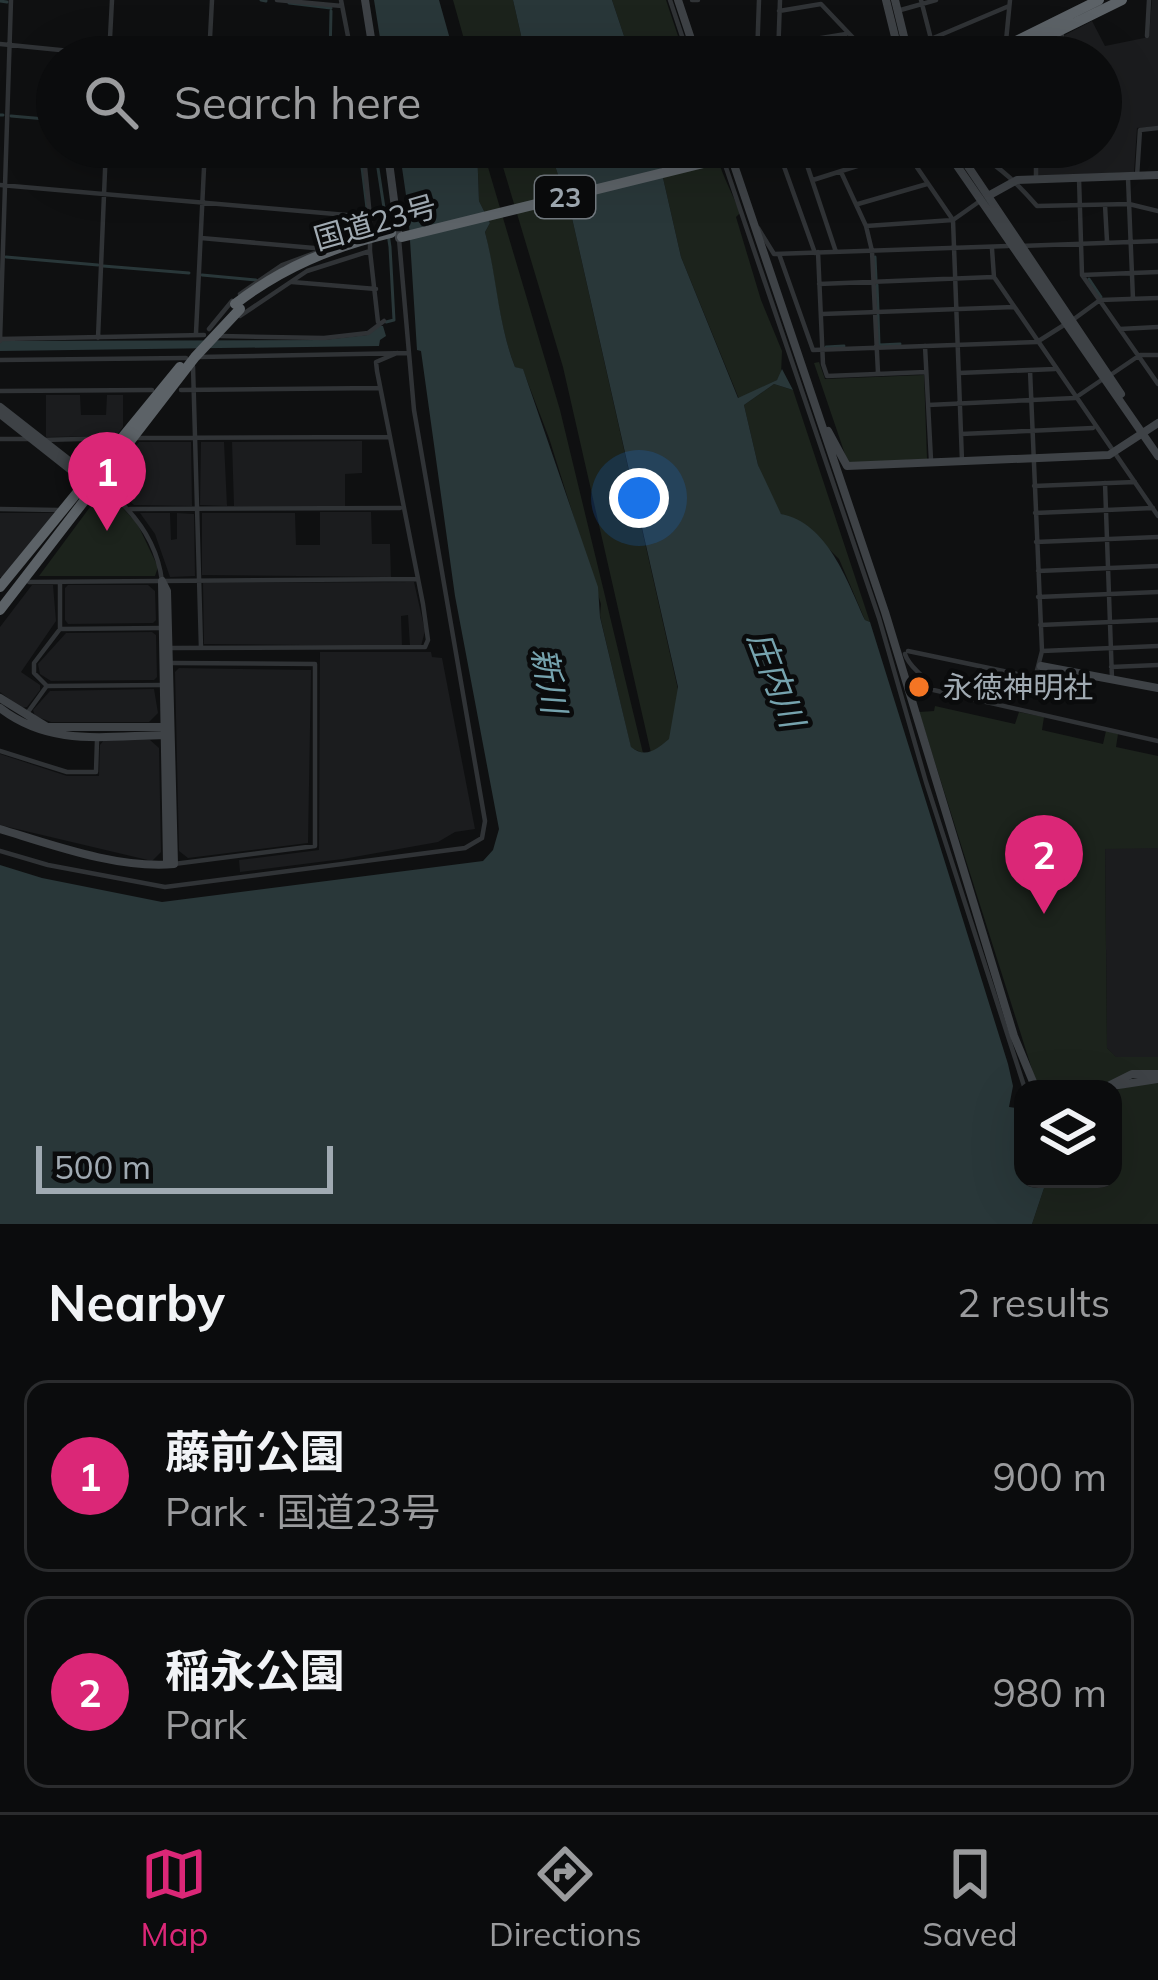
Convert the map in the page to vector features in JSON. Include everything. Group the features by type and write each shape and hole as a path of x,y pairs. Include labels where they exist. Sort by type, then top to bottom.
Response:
{"highway":[{"path":"1035,36 1099,0"},
{"path":"1047,36 1122,0"},
{"name":"国道23号","path":"0,610 209,333 238,306 305,267 397,235 663,168"},
{"path":"1,584 82,486 99,474 188,360"},
{"name":"国道23号","path":"0,598 83,504 99,474"},
{"path":"0,620 83,504"}],"street":[{"path":"10,0 0,340 209,333 324,338 368,333 381,321 370,251 365,168"},
{"path":"110,36 112,0"},
{"path":"210,36 212,0"},
{"path":"277,0 341,3 348,36"},
{"path":"365,0 371,36"},
{"path":"674,0 686,36"},
{"path":"757,36 759,0"},
{"path":"778,36 780,0"},
{"path":"893,4 936,0"},
{"path":"1147,37 1149,0"},
{"path":"779,11 819,2 848,34"},
{"path":"921,2 930,36"},
{"path":"938,36 1010,3 1007,36"},
{"path":"893,4 897,36"},
{"path":"893,4 903,36"},
{"path":"1062,30 1062,36"},
{"path":"835,36 848,34"},
{"path":"0,44 36,48"},
{"path":"1133,298 1132,176 1140,130 1158,128"},
{"path":"98,338 105,168"},
{"path":"203,168 201,238 209,333"},
{"path":"0,851 165,887 465,848 482,838 485,821 414,410 389,168"},
{"path":"735,168 885,612 1014,1036 1032,1080"},
{"path":"735,168 1022,1080"},
{"path":"785,168 816,252 820,350 827,376 926,372"},
{"path":"809,168 836,252"},
{"path":"813,180 853,168"},
{"path":"917,168 953,220 962,461"},
{"path":"960,168 1158,452"},
{"path":"967,168 984,199"},
{"path":"999,168 1017,180 1037,206 1129,204 1158,211"},
{"path":"1036,168 1036,179"},
{"path":"841,172 872,250 878,374"},
{"path":"866,226 953,220 1017,180 1158,175"},
{"path":"1079,178 1082,275 1158,384"},
{"path":"856,205 927,184"},
{"path":"3,185 370,216"},
{"path":"1105,205 1107,242"},
{"path":"753,223 774,254 1158,241"},
{"path":"209,333 219,314 249,286 315,250 369,233"},
{"path":"201,238 315,250"},
{"path":"992,247 994,278 1158,516"},
{"path":"209,333 287,282 370,251"},
{"path":"779,254 812,349 820,350 1037,342 1100,300 1158,298"},
{"path":"1082,275 1158,272"},
{"path":"819,284 994,278"},
{"path":"287,282 376,290"},
{"path":"821,314 1014,307"},
{"path":"1120,329 1158,327"},
{"path":"925,346 931,463"},
{"path":"170,648 422,649 428,640 376,362 397,353"},
{"path":"0,360 408,353"},
{"path":"928,405 1075,398 1138,356 1158,355"},
{"path":"188,360 195,390 201,648"},
{"path":"958,373 1055,369"},
{"path":"1030,370 1042,651 1038,679 907,652 911,668 924,677 928,689 1158,741"},
{"path":"181,390 380,388"},
{"path":"0,391 152,390"},
{"path":"0,410 80,476 82,486"},
{"path":"822,426 847,466 1115,454 1158,423"},
{"path":"961,434 1096,428"},
{"path":"0,440 389,437"},
{"path":"36,440 83,472 99,474 104,488 130,509 153,545 167,591 167,731"},
{"path":"1034,486 1135,482"},
{"path":"1105,483 1112,679"},
{"path":"130,509 403,508"},
{"path":"1035,513 1153,508"},
{"path":"0,509 64,510"},
{"path":"1036,542 1158,537"},
{"path":"1037,572 1158,566"},
{"path":"29,581 417,579"},
{"path":"162,580 170,864"},
{"path":"60,582 60,629 34,663 34,673 47,686 163,685"},
{"path":"1039,597 1158,592"},
{"path":"1040,625 1158,620"},
{"path":"60,629 161,628"},
{"path":"1042,651 1158,646"},
{"path":"0,829 154,866 315,846 315,664 170,663"},
{"path":"1112,667 1158,665"},
{"path":"1041,666 1158,688"},
{"path":"25,717 47,686"},
{"path":"0,698 25,717 59,728 167,731"},
{"path":"0,708 48,735 167,731"},
{"path":"0,751 67,772 96,772 97,736"},
{"path":"1122,1084 1158,1077"}],"shaded area":[{"path":"453,0 513,0 521,36 463,36"},
{"path":"612,0 666,0 678,36 624,36"},
{"path":"1152,0 1158,0 1158,126 1137,128 1134,172 1037,176 1037,168 1122,168 1122,43 1149,37"},
{"path":"1092,21 1100,36 1063,36"},
{"path":"478,168 488,168 560,410 643,753 631,748 601,604 549,438 523,370 515,367 505,334 485,232 490,223 479,201"},
{"path":"503,168 556,168 572,218 697,774 651,753 563,367"},
{"path":"661,168 721,168 740,213 736,217 761,300 782,351 777,380 739,399 681,257"},
{"path":"819,362 825,379 924,375 927,459 848,463 814,363"},
{"path":"774,384 793,390 870,622 865,620 839,559 806,526 781,514 773,504 744,405"},
{"path":"46,395 80,395 81,415 106,415 107,395 123,395 123,427 116,436 46,437"},
{"path":"362,441 362,473 345,474 345,506 234,506 232,442"},
{"path":"139,442 191,442 192,506 134,505 114,487 113,476"},
{"path":"201,442 224,442 227,506 200,505"},
{"path":"109,494 137,523 158,567 155,576 39,576 93,503 104,502"},
{"path":"320,512 371,512 372,544 390,544 391,577 202,575 202,513 295,513 296,545 320,545"},
{"path":"0,513 56,513 4,577 0,577"},
{"path":"140,513 170,513 171,540 177,539 177,513 194,514 195,576 170,577 155,534"},
{"path":"414,582 425,631 421,646 410,646 408,615 401,616 402,646 204,644 203,583"},
{"path":"32,585 53,585 56,621 21,672 40,685 40,690 21,708 0,692 0,627"},
{"path":"68,585 148,585 155,591 156,620 68,624"},
{"path":"66,633 156,635 154,680 51,681 40,674 38,664"},
{"path":"320,652 431,652 432,657 442,658 475,829 455,832 438,842 240,872 239,860 319,850"},
{"path":"179,668 311,670 308,843 188,858 179,851 175,672"},
{"path":"154,689 158,713 149,722 51,722 35,716 33,710 50,691"},
{"path":"935,706 1015,724 1019,712 1044,717 1042,730 1103,744 1106,731 1118,734 1116,747 1158,756 1158,848 1105,849 1107,1048 1116,1057 1158,1057 1158,1072 1133,1071 1115,1080 1035,1080 919,712 934,711"},
{"path":"104,740 150,740 159,748 161,852 152,861 0,825 0,754 67,776 99,776"},
{"path":"1105,848 1158,848 1158,1057 1115,1057 1107,1048"},
{"path":"1158,1083 1158,1224 1032,1224 1044,1188 1122,1188 1122,1088"}],"water":[{"path":"374,0 439,0 449,36 380,36"},
{"path":"513,0 612,0 624,36 521,36"},
{"path":"402,168 478,168 479,201 490,223 485,232 509,351 515,367 523,369 598,587 600,617 631,747 646,752 656,749 669,739 678,687 572,218 556,168 661,168 681,257 738,398 777,380 782,369 793,390 774,384 744,405 758,465 781,514 811,529 823,541 870,622 1008,1064 1013,1086 1009,1107 1014,1108 1014,1188 1044,1188 1032,1224 0,1224 0,865 162,902 483,861 493,850 499,829 455,596 421,351 417,350"},
{"path":"383,326 386,336 379,346 0,351 0,341 323,340 367,335"}],"waterway":[{"path":"261,0 266,1"},
{"path":"0,1 7,2"},
{"path":"289,3 331,8"},
{"path":"330,36 331,11"},
{"path":"11,116 36,118"},
{"path":"362,168 367,208"},
{"path":"378,168 390,247 394,320 386,322"},
{"path":"6,257 98,265"},
{"path":"875,257 876,279"},
{"path":"103,266 189,273"},
{"path":"202,275 256,280"},
{"path":"1089,279 1101,297"},
{"path":"877,285 878,310"},
{"path":"878,315 879,345 900,344"},
{"path":"826,347 844,346"}],"place":[{"name":"藤前公園","path":"107,531"},
{"name":"永徳神明社","path":"919,687"},
{"name":"稲永公園","path":"1044,914"}],"water label":[{"name":"庄内川","path":"777,679"},
{"name":"新川","path":"550,680"}]}
